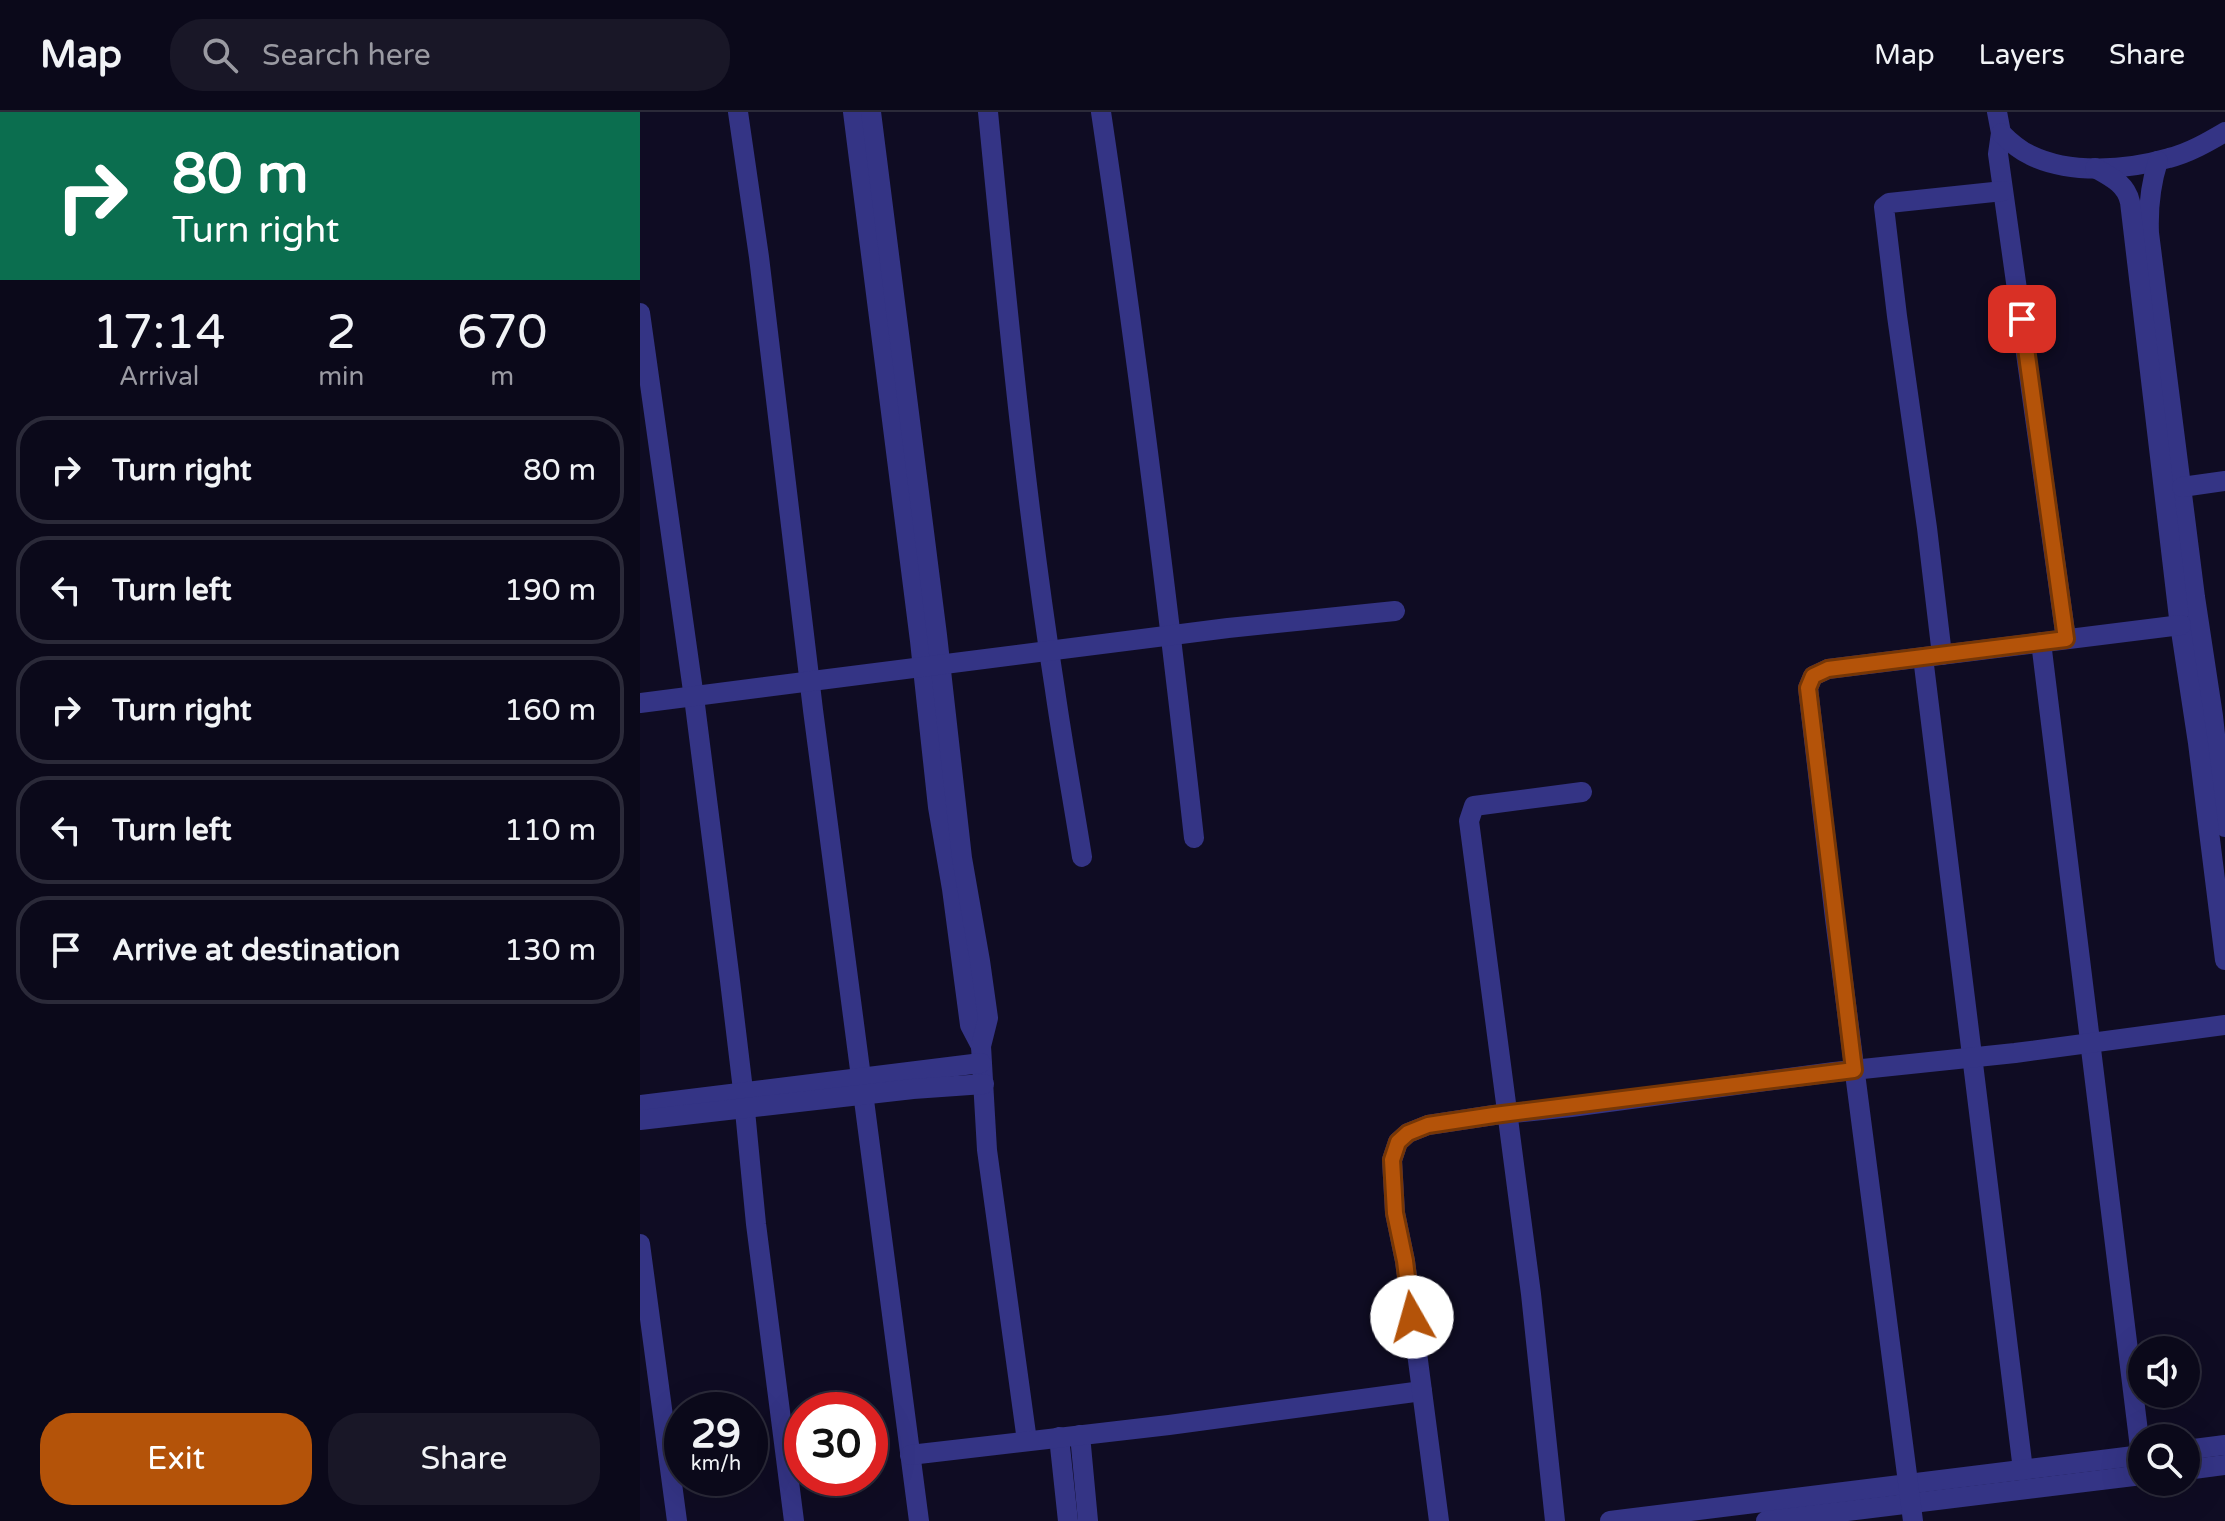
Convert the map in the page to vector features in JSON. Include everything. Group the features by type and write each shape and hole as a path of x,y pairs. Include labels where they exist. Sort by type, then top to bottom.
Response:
{"street":[{"path":"738,112 747,162 810,680 919,1521"},
{"path":"853,112 931,665 988,1018 982,1064 991,1179 1027,1441"},
{"path":"871,112 931,665"},
{"path":"988,112 1017,397 1050,652 1082,857"},
{"path":"1101,112 1145,418 1194,838"},
{"path":"1997,112 2001,133 1998,154 2066,639"},
{"path":"2001,133 2031,156 2054,164 2095,168 2158,161 2183,154 2225,132"},
{"path":"2158,161 2148,205 2149,233 2225,827"},
{"path":"2095,168 2118,181 2130,202 2225,960"},
{"path":"2003,191 1889,203 1884,207 1929,541 1932,656 1972,1058 2023,1470"},
{"path":"640,313 694,695 744,1100 757,1238 794,1521"},
{"path":"2182,487 2225,481"},
{"path":"640,703 931,665 1395,611"},
{"path":"1910,1503 1808,688 1813,676 1828,669 2181,625"},
{"path":"2041,642 2137,1424"},
{"path":"1555,1521 1531,1294 1469,821 1474,806 1582,792"},
{"path":"1439,1521 1405,1261 1395,1213 1392,1160 1398,1142 1408,1133 1428,1125 1508,1114 2225,1025"},
{"path":"640,1105 744,1100 864,1086 982,1064"},
{"path":"640,1120 744,1100"},
{"path":"640,1244 677,1521"},
{"path":"910,1455 1422,1391"},
{"path":"1080,1435 1088,1521"},
{"path":"1059,1437 1068,1521"},
{"path":"2200,1448 2225,1445"},
{"path":"1610,1521 1910,1503 2023,1470 2128,1463"},
{"path":"1766,1521 1910,1503 2128,1464"},
{"path":"2200,1468 2225,1465"}],"route":[{"path":"1412,1317 1395,1213 1392,1160 1398,1142 1408,1133 1428,1125 1494,1115 1854,1070 1808,688 1813,676 1828,669 2066,639 2022,319"}]}
